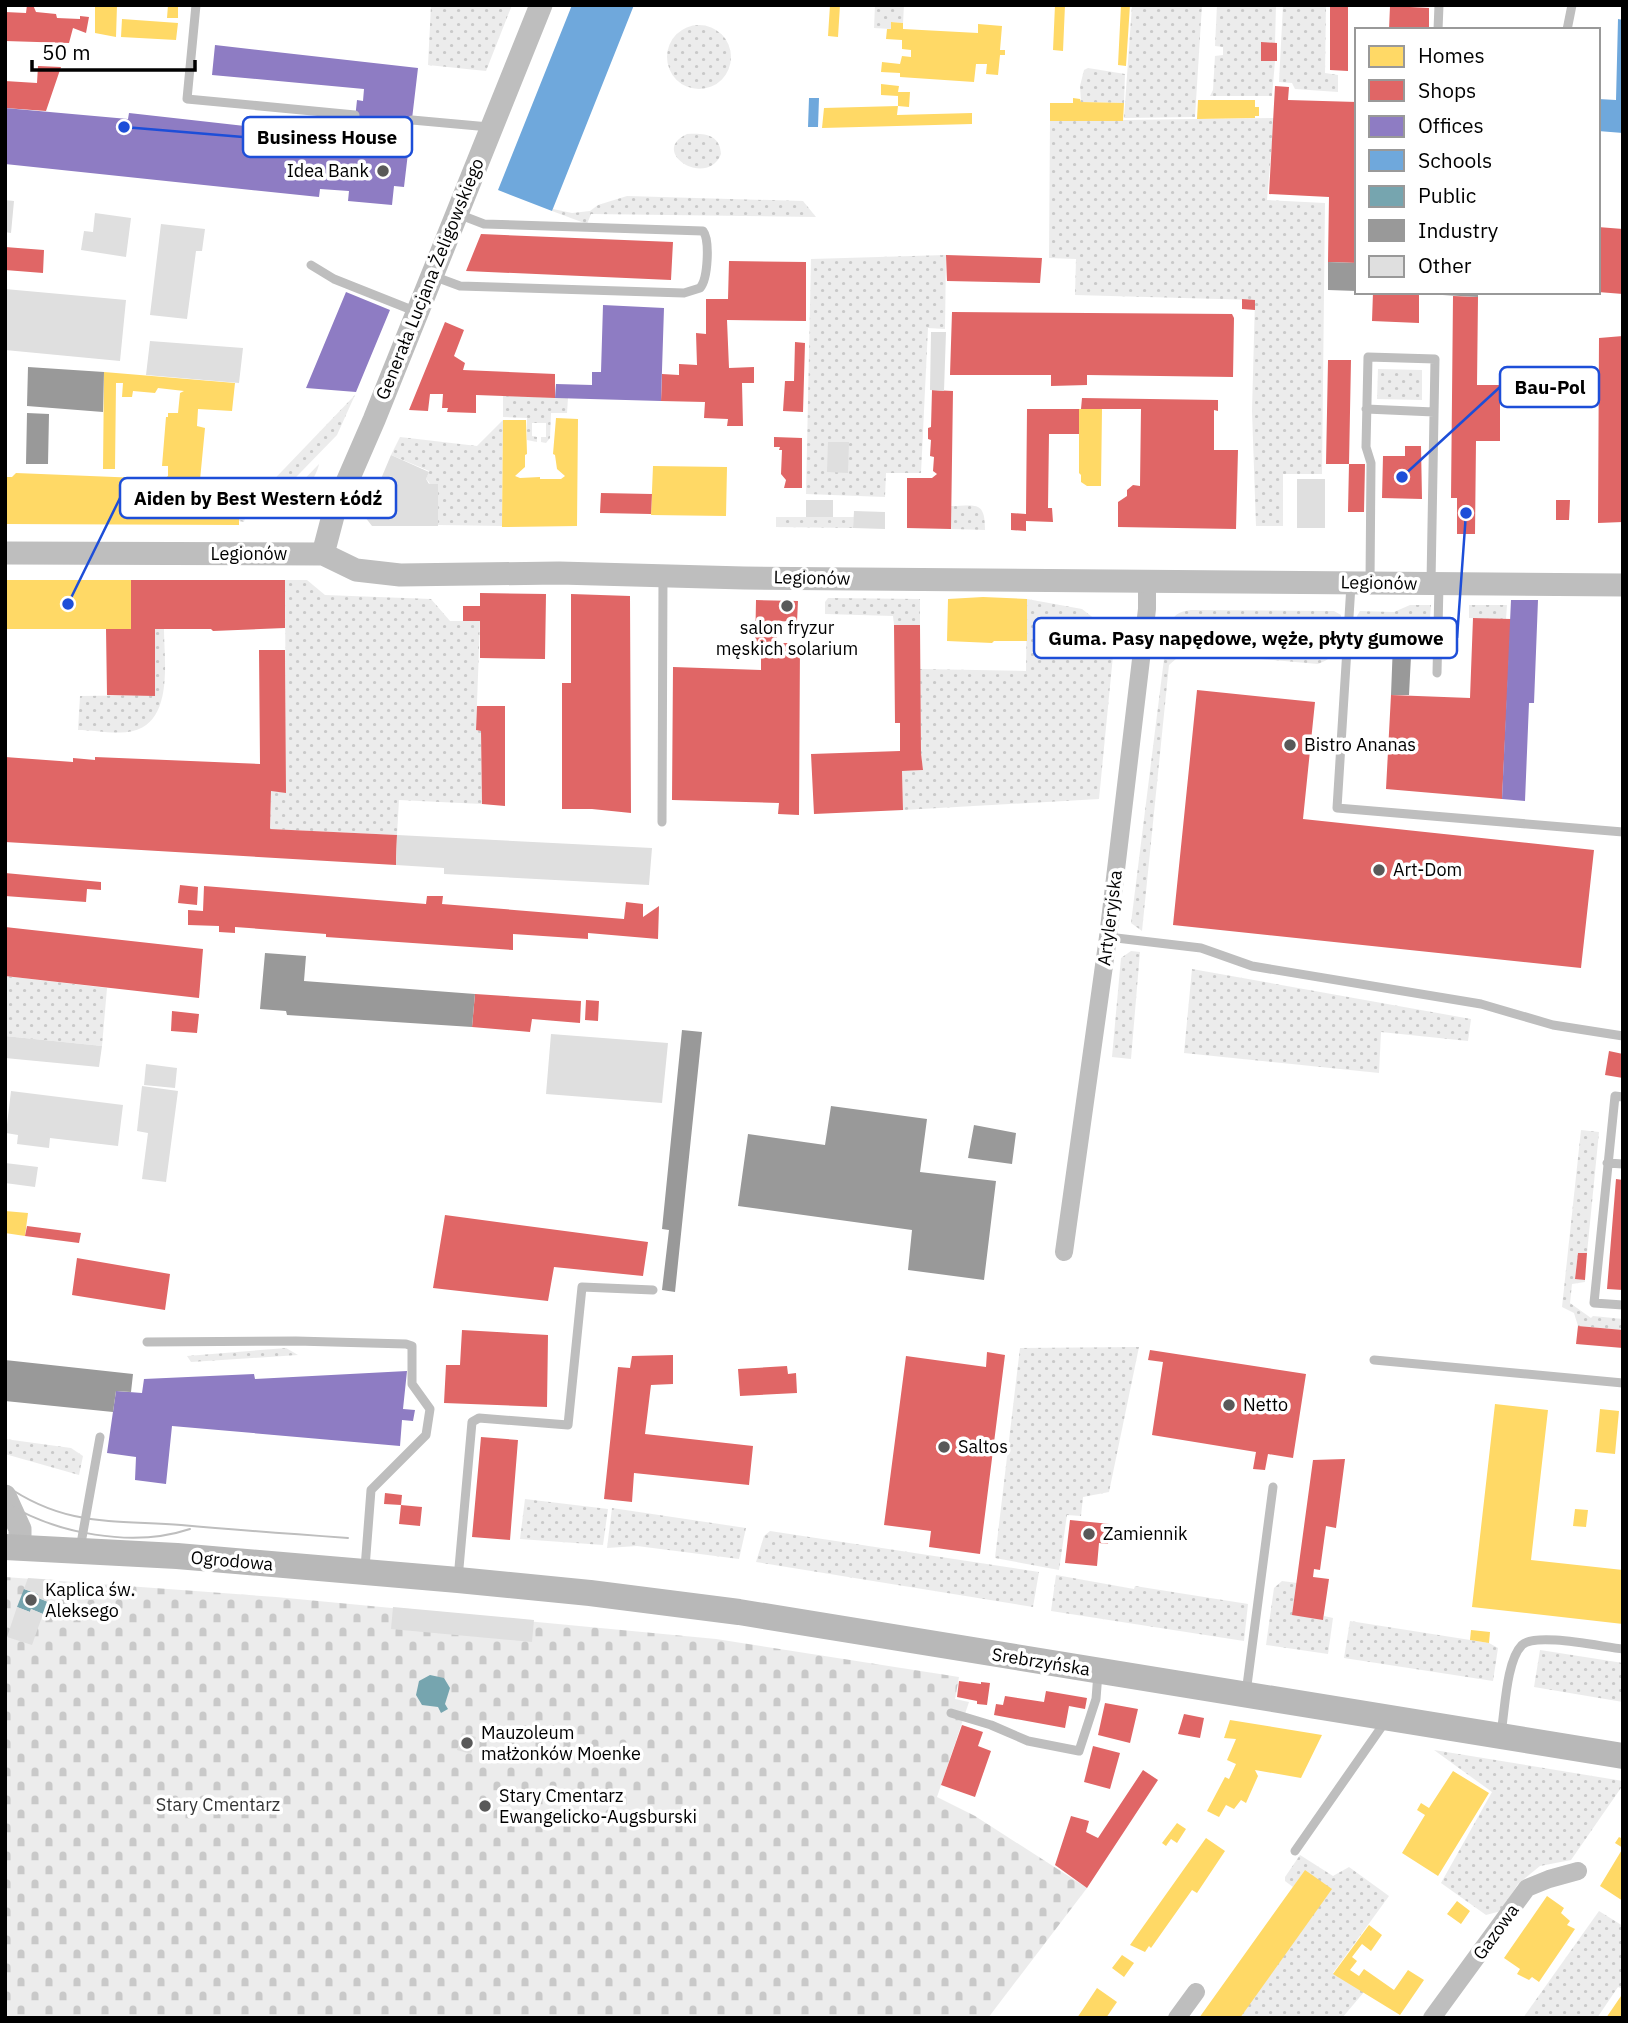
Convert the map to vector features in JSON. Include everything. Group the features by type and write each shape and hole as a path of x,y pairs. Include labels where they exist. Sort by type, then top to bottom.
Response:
{"main road":[{"name":"Ogrodowa","path":"12,1547 177,1556 458,1580"},
{"name":"Srebrzyńska","path":"458,1580 739,1612 1623,1756"}],"street":[{"name":"Generała Lucjana Żeligowskiego","path":"323,554 334,512 541,5"},
{"name":"Legionów","path":"5,553 323,554 356,570 377,574 1623,585"},
{"name":"Artyleryjska","path":"1064,1252 1108,937 1147,582"},
{"path":"5,1496 20,1530 12,1547"},
{"name":"Gazowa","path":"1432,2018 1527,1888 1577,1871"},
{"path":"1177,2018 1196,1992"}],"lane":[{"path":"196,5 187,99 355,115"},
{"path":"1438,28 1439,5"},
{"path":"1567,28 1572,5"},
{"path":"412,120 491,127"},
{"path":"432,275 460,286 684,293 700,288 705,280 707,240 703,231 484,225 456,213"},
{"path":"311,265 334,279 417,312"},
{"path":"1437,673 1435,359 1368,357 1366,447 1371,463 1337,807 1623,832"},
{"path":"1366,409 1434,412"},
{"path":"662,822 663,575"},
{"path":"1108,937 1201,948 1252,966 1481,1004 1553,1025 1623,1036"},
{"path":"1623,1097 1615,1096 1594,1303 1623,1306"},
{"path":"1607,1163 1623,1164"},
{"path":"458,1580 472,1422 479,1418 568,1425 582,1287 653,1290"},
{"path":"147,1342 296,1340 406,1343 412,1346 412,1384 430,1409 428,1430 371,1490 364,1573"},
{"path":"1374,1360 1623,1383"},
{"path":"80,1550 100,1437"},
{"path":"1246,1695 1273,1486"},
{"path":"1501,1736 1511,1671 1517,1652 1524,1644 1540,1639 1623,1649"},
{"path":"951,1713 991,1725 1028,1741 1079,1751 1096,1699 1098,1672"},
{"path":"1296,1852 1387,1717"}],"green space":[{"path":"431,5 512,5 486,71 428,65"},
{"path":"875,5 904,5 903,23 892,22 891,29 874,28"},
{"path":"1132,5 1202,5 1195,117 1124,118"},
{"path":"1217,5 1276,5 1275,43 1261,43 1261,61 1275,61 1272,96 1210,96 1213,90 1215,56 1223,55 1223,47 1215,46"},
{"path":"1283,5 1326,5 1325,73 1338,75 1338,92 1295,89 1292,83 1279,82"},
{"path":"693,25 705,25 722,34 729,45 729,69 722,80 705,89 693,89 681,84 672,75 667,63 667,51 672,39 681,30"},
{"path":"1088,68 1125,74 1124,103 1081,102 1080,86 1084,70"},
{"path":"1274,118 1267,200 1325,203 1322,474 1283,474 1283,526 1256,526 1252,411 1255,300 1075,295 1076,259 1049,258 1050,121"},
{"path":"687,134 710,136 718,142 721,154 714,164 694,168 677,157 674,150 677,141"},
{"path":"627,196 803,201 816,217 591,214 587,224 552,211 590,211 598,205"},
{"path":"946,255 945,329 928,328 921,473 886,473 885,497 806,494 811,259"},
{"path":"1378,369 1422,370 1422,400 1377,399"},
{"path":"355,395 337,435 264,510 247,510 244,522 239,521 239,503 261,493"},
{"path":"503,396 568,398 567,413 551,413 550,438 546,443 541,442 541,437 546,437 546,423 532,423 532,436 537,437 537,442 527,440 527,418 503,417"},
{"path":"503,420 502,526 438,525 429,482 426,479 429,471 391,455 400,437 477,446"},
{"path":"319,464 299,503 282,516 266,519"},
{"path":"951,506 973,506 981,509 985,530 951,529"},
{"path":"776,517 854,517 853,528 776,527"},
{"path":"285,580 307,580 325,595 431,599 450,621 480,621 476,730 481,731 482,804 399,800 397,835 270,829 271,791 286,792"},
{"path":"828,598 920,599 920,625 894,625 893,616 825,614 825,602"},
{"path":"1027,599 1082,609 1115,635 1099,799 903,810 902,771 923,770 920,669 1026,671"},
{"path":"1410,605 1431,605 1430,618 1395,617 1394,626 1356,625 1360,611 1394,612"},
{"path":"1469,605 1507,605 1506,619 1469,618"},
{"path":"1334,611 1341,615 1340,638 1332,656 1318,664 1184,652 1169,665 1142,931 1131,923 1167,635 1174,617 1180,612"},
{"path":"155,629 164,629 165,672 161,703 155,715 146,725 133,731 78,730 80,696 155,695"},
{"path":"1131,951 1140,952 1131,1059 1112,1057 1121,958"},
{"path":"1192,969 1471,1019 1468,1041 1381,1032 1379,1073 1184,1053"},
{"path":"5,976 107,988 102,1046 5,1036"},
{"path":"1581,1130 1599,1132 1587,1253 1578,1253 1575,1278 1585,1282 1572,1284 1570,1303 1591,1318 1623,1319 1623,1330 1578,1326 1574,1313 1562,1307"},
{"path":"1139,1347 1109,1492 1083,1497 1081,1516 1067,1515 1059,1570 995,1558 1020,1348"},
{"path":"286,1348 298,1355 191,1362 187,1356"},
{"path":"5,1439 71,1448 83,1456 79,1475 5,1454"},
{"path":"525,1499 608,1509 603,1545 520,1539"},
{"path":"612,1508 746,1528 739,1559 637,1546 607,1548"},
{"path":"770,1531 1039,1572 1033,1607 756,1562 764,1536"},
{"path":"1056,1575 1134,1589 1135,1586 1248,1604 1244,1641 1051,1611"},
{"name":"Stary Cmentarz","path":"5,1577 276,1597 716,1639 959,1677 955,1699 969,1702 937,1797 975,1816 1087,1888 988,2018 5,2018"},
{"path":"1282,1581 1297,1583 1323,1619 1324,1616 1333,1618 1328,1654 1266,1645 1274,1588"},
{"path":"1350,1621 1489,1643 1498,1648 1493,1681 1344,1658"},
{"path":"1540,1650 1623,1663 1623,1702 1534,1687"},
{"path":"1434,1750 1623,1781 1623,1785 1571,1860 1540,1866 1518,1884 1501,1911 1486,1915 1441,1883 1492,1792"},
{"path":"1300,1855 1333,1876 1349,1867 1389,1896 1333,1973 1364,1992 1342,2018 1240,2018 1305,1870 1293,1887 1285,1881"},
{"path":"1599,1911 1623,1926 1623,1989 1618,1987 1597,2018 1523,2018"}],"building: Homes":[{"path":"95,5 117,5 116,37 95,33"},
{"path":"168,5 178,5 178,18 167,18"},
{"path":"830,5 840,5 838,37 828,36"},
{"path":"1055,5 1065,5 1063,51 1053,50"},
{"path":"1121,5 1130,5 1126,66 1118,65"},
{"path":"122,19 178,23 176,40 121,37"},
{"path":"891,22 903,23 903,29 978,33 978,24 1002,26 1000,50 1005,50 1005,55 1000,55 998,75 986,74 987,64 976,64 974,82 900,77 900,73 881,72 882,62 900,64 902,56 911,57 911,50 902,49 902,40 886,39"},
{"path":"881,84 899,86 898,92 910,92 909,107 898,106 898,96 881,95"},
{"path":"1073,98 1080,99 1081,102 1124,103 1123,121 1050,121 1050,103 1073,103"},
{"path":"1198,100 1255,100 1255,107 1259,107 1259,116 1197,119"},
{"path":"898,106 897,115 972,113 972,124 822,128 824,108"},
{"path":"104,372 235,383 232,411 198,409 197,426 205,428 200,480 239,479 239,525 5,524 5,477 12,477 16,473 164,479 168,476 168,466 162,466 166,417 168,413 178,413 180,393 184,391 158,388 155,393 133,391 132,397 122,397 123,383 116,383 115,469 103,469"},
{"path":"1079,409 1102,409 1101,486 1087,486 1081,482"},
{"path":"556,418 578,419 577,526 502,527 503,420 526,420 525,467 515,476 561,479 565,476 557,469 553,454"},
{"path":"653,466 727,467 726,516 651,515"},
{"path":"5,580 131,580 131,629 5,629"},
{"path":"948,599 1027,599 1027,641 947,641"},
{"path":"5,1211 28,1213 25,1236 5,1233"},
{"path":"1495,1404 1548,1410 1531,1560 1623,1570 1623,1624 1472,1607"},
{"path":"1600,1409 1619,1411 1615,1454 1596,1452"},
{"path":"1575,1509 1588,1510 1586,1527 1573,1526"},
{"path":"1471,1630 1490,1632 1489,1643 1470,1640"},
{"path":"1230,1720 1322,1735 1301,1778 1255,1770 1258,1776 1246,1803 1241,1800 1234,1809 1226,1805 1219,1817 1207,1811 1225,1777 1229,1779 1236,1764 1227,1760 1236,1739 1224,1738"},
{"path":"1453,1771 1489,1793 1438,1876 1402,1853 1425,1815 1417,1810 1421,1803 1429,1808"},
{"path":"1177,1823 1186,1829 1177,1843 1171,1839 1166,1846 1162,1843"},
{"path":"1619,1837 1623,1839 1623,1848 1615,1843"},
{"path":"1206,1838 1225,1851 1197,1893 1192,1890 1151,1948 1149,1946 1145,1952 1130,1945"},
{"path":"1623,1848 1623,1901 1600,1886"},
{"path":"1305,1870 1332,1889 1240,2018 1199,2018"},
{"path":"1547,1896 1564,1908 1561,1913 1570,1921 1567,1925 1575,1929 1539,1982 1532,1977 1529,1980 1517,1974 1520,1969 1504,1958"},
{"path":"1457,1901 1470,1911 1461,1924 1447,1914"},
{"path":"1369,1925 1382,1935 1371,1951 1362,1944 1352,1957 1357,1961 1350,1970 1359,1976 1364,1969 1394,1990 1408,1970 1424,1980 1400,2015 1333,1974"},
{"path":"1122,1955 1134,1963 1124,1977 1112,1968"},
{"path":"1097,1988 1117,2002 1106,2018 1077,2018"},
{"path":"1621,1996 1623,2018 1606,2018"}],"building: Shops":[{"path":"27,5 33,5 36,12 56,14 57,18 89,17 86,33 73,28 69,43 5,41 5,12 26,13"},
{"path":"1330,5 1348,5 1348,71 1330,70"},
{"path":"1390,6 1429,8 1429,28 1389,28"},
{"path":"1261,42 1277,43 1277,61 1261,61"},
{"path":"38,66 61,67 46,111 5,108 5,81 37,83"},
{"path":"1275,86 1289,87 1288,100 1355,102 1355,263 1328,262 1329,197 1269,194"},
{"path":"1600,227 1623,229 1623,294 1600,292"},
{"path":"481,234 673,242 671,280 466,271"},
{"path":"5,247 44,250 43,273 5,270"},
{"path":"946,255 1042,258 1040,283 947,281"},
{"path":"729,261 806,262 806,321 727,320 729,368 754,367 754,383 742,383 743,426 727,426 728,419 704,418 705,402 661,401 662,374 679,375 679,364 697,365 696,333 706,334 706,299 728,299"},
{"path":"1373,294 1419,294 1419,323 1372,321"},
{"path":"1453,296 1478,297 1477,385 1500,385 1500,441 1476,441 1475,534 1457,534 1457,498 1451,498"},
{"path":"1242,299 1255,300 1255,310 1242,309"},
{"path":"952,312 1232,314 1233,377 1087,375 1087,385 1051,386 1051,375 950,375"},
{"path":"445,322 464,330 454,356 465,363 463,370 555,374 555,398 476,395 476,413 447,412 448,408 442,408 443,394 430,394 428,411 409,410"},
{"path":"1623,336 1623,522 1598,523 1599,338"},
{"path":"795,342 805,343 803,412 783,411 785,381 794,381"},
{"path":"1328,360 1351,360 1349,464 1326,464"},
{"path":"932,390 953,391 951,529 907,528 907,478 932,478 937,474 933,471 934,457 930,456 931,440 928,439"},
{"path":"1082,398 1218,400 1218,411 1214,410 1214,450 1238,450 1236,529 1118,527 1118,502 1127,496 1127,490 1133,485 1140,486 1141,409 1081,409"},
{"path":"1027,409 1079,409 1079,434 1049,434 1048,508 1052,508 1053,522 1026,521 1026,531 1011,530 1011,513 1026,514"},
{"path":"774,437 802,438 802,488 784,488 786,480 781,474 782,450 779,450 780,447 774,447"},
{"path":"1405,446 1421,446 1422,499 1382,498 1383,456 1405,456"},
{"path":"1349,464 1365,464 1364,512 1348,512"},
{"path":"601,493 652,494 651,514 600,513"},
{"path":"1556,500 1570,500 1569,520 1556,520"},
{"path":"131,580 285,580 285,628 213,631 155,629 155,696 107,695 106,629 131,629"},
{"path":"480,593 546,594 545,659 480,658 480,621 463,621 463,606 480,606"},
{"path":"571,594 630,596 631,813 562,809 562,683 571,683"},
{"path":"756,600 798,601 797,622 777,621 777,643 800,643 799,815 778,814 779,803 672,800 673,667 761,670 761,653 755,652"},
{"path":"1473,618 1511,619 1502,799 1386,789 1391,695 1470,698"},
{"path":"894,625 920,625 923,770 902,771 903,810 814,814 811,754 900,751 900,723 895,723"},
{"path":"259,650 285,650 286,793 271,791 270,829 397,835 396,865 5,842 5,757 73,762 73,758 95,760 95,757 260,764"},
{"path":"1197,690 1315,702 1303,819 1594,850 1581,968 1173,925"},
{"path":"477,706 505,706 505,806 482,804 481,731 476,730"},
{"path":"5,873 101,882 101,890 87,889 86,902 5,896"},
{"path":"180,885 198,887 197,905 178,903"},
{"path":"204,886 426,904 427,896 443,896 442,904 624,919 626,902 643,904 643,917 659,906 658,939 588,933 588,939 513,934 513,950 326,937 326,934 235,927 235,933 219,932 219,926 188,925 188,910 203,911"},
{"path":"5,927 203,949 199,998 5,976"},
{"path":"475,994 581,1001 580,1023 532,1019 530,1032 472,1027"},
{"path":"586,1000 599,1001 598,1021 585,1020"},
{"path":"172,1011 199,1014 197,1033 171,1031"},
{"path":"1609,1051 1623,1054 1623,1078 1605,1075"},
{"path":"1616,1179 1623,1180 1623,1290 1607,1289"},
{"path":"445,1215 648,1242 643,1276 554,1267 548,1301 433,1288"},
{"path":"27,1226 81,1233 79,1243 25,1236"},
{"path":"1578,1253 1587,1253 1585,1280 1575,1279"},
{"path":"77,1258 170,1274 165,1310 72,1295"},
{"path":"1578,1326 1623,1330 1623,1348 1576,1344"},
{"path":"462,1330 548,1335 547,1407 444,1403 446,1365 460,1365"},
{"name":"Netto","path":"1150,1350 1306,1374 1293,1458 1268,1454 1265,1470 1253,1469 1256,1452 1152,1435 1163,1362 1148,1360"},
{"name":"Saltos","path":"987,1352 1005,1355 980,1554 929,1547 931,1531 884,1525 906,1356 986,1367"},
{"path":"673,1355 673,1384 651,1385 645,1434 753,1446 749,1485 634,1473 632,1502 604,1499 618,1367 630,1368 632,1356"},
{"path":"787,1366 788,1374 796,1373 797,1393 740,1396 738,1369"},
{"path":"481,1437 518,1440 510,1540 472,1537"},
{"path":"1345,1459 1336,1528 1326,1526 1320,1570 1314,1569 1313,1577 1329,1579 1323,1620 1292,1615 1313,1460"},
{"path":"385,1493 402,1495 401,1505 384,1504"},
{"path":"401,1505 422,1507 420,1526 399,1524"},
{"name":"Zamiennik","path":"1070,1520 1110,1524 1108,1544 1099,1543 1097,1566 1065,1563"},
{"path":"959,1681 990,1683 987,1705 957,1697"},
{"path":"1046,1691 1087,1698 1085,1709 1069,1706 1065,1728 994,1715 996,1704 1003,1705 1005,1696 1044,1702"},
{"path":"1105,1703 1138,1709 1130,1743 1098,1735"},
{"path":"1184,1714 1204,1718 1200,1738 1178,1734"},
{"path":"962,1725 983,1732 978,1746 991,1751 975,1797 941,1785"},
{"path":"1093,1746 1120,1753 1110,1789 1084,1782"},
{"path":"1143,1770 1158,1780 1087,1888 1055,1865 1071,1816 1089,1821 1086,1832 1098,1838"}],"building: Offices":[{"path":"215,45 418,68 404,187 394,186 392,205 348,201 349,191 320,189 319,197 5,164 5,108 128,119 129,113 353,138 357,100 363,101 364,89 212,75"},
{"path":"346,292 390,310 356,392 306,388"},
{"path":"603,305 664,308 661,401 555,398 556,384 592,385 592,372 601,372"},
{"path":"1511,600 1538,600 1534,703 1529,703 1525,801 1502,799"},
{"path":"407,1371 403,1409 415,1410 413,1421 402,1420 400,1446 172,1426 166,1484 135,1480 136,1457 107,1453 116,1391 142,1393 144,1379 254,1374 255,1379"}],"building: Schools":[{"path":"572,5 634,5 552,211 498,190"},
{"path":"1618,19 1623,20 1623,133 1600,131 1600,99 1616,100"},
{"path":"809,98 819,98 818,127 808,127"}],"building: Public":[{"name":"Kaplica św. Aleksego","path":"24,1589 38,1594 36,1597 48,1602 43,1614 17,1607"},
{"path":"430,1675 444,1678 450,1688 445,1704 448,1709 441,1713 438,1707 422,1705 416,1695 419,1681"}],"building: Industry":[{"path":"1328,262 1355,263 1355,291 1328,290"},
{"path":"1425,294 1478,294 1478,297"},
{"path":"28,367 104,372 103,412 27,406"},
{"path":"27,413 49,414 48,464 26,464"},
{"path":"1394,617 1413,617 1409,695 1391,695"},
{"path":"265,953 306,956 304,981 475,994 472,1027 287,1015 286,1011 260,1009"},
{"path":"682,1030 702,1032 675,1292 662,1290 669,1230 662,1229"},
{"path":"831,1106 927,1119 920,1172 996,1181 984,1280 908,1270 912,1230 738,1206 748,1134 825,1145"},
{"path":"974,1125 1016,1133 1012,1164 968,1158"},
{"path":"5,1360 133,1374 131,1392 116,1391 113,1412 5,1401"}],"building: Other":[{"path":"5,200 14,201 11,233 5,232"},
{"path":"95,213 131,218 126,257 81,250 84,231 93,232"},
{"path":"161,224 205,229 202,251 196,251 187,319 150,315"},
{"path":"5,289 126,300 120,361 5,350"},
{"path":"931,332 946,332 944,391 930,390"},
{"path":"150,341 243,348 239,383 146,375"},
{"path":"828,442 849,442 848,473 827,472"},
{"path":"391,455 429,472 426,479 429,484 438,484 438,526 372,526 365,517"},
{"path":"1297,479 1325,479 1325,528 1297,528"},
{"path":"806,500 833,500 833,517 806,517"},
{"path":"854,511 885,512 885,529 853,528"},
{"path":"397,835 652,848 649,885 444,874 444,868 396,865"},
{"path":"551,1034 668,1043 662,1103 546,1094"},
{"path":"5,1036 102,1046 99,1067 5,1058"},
{"path":"146,1064 177,1068 175,1088 144,1085"},
{"path":"142,1086 178,1091 166,1182 142,1179 148,1133 137,1131"},
{"path":"11,1091 123,1105 118,1146 50,1138 49,1148 17,1144 18,1135 6,1133"},
{"path":"5,1163 38,1167 35,1187 5,1183"},
{"path":"28,1578 56,1580 48,1602 36,1597 38,1594 24,1589"},
{"path":"17,1607 43,1614 32,1645 7,1637"},
{"path":"393,1607 534,1620 532,1642 391,1629"},
{"name":"Mauzoleum małżonków Moenke","path":"462,1733 476,1737 471,1754 457,1750"}],"tram line":[{"path":"5,1485 48,1508 90,1519 348,1538"},
{"path":"5,1502 47,1522 95,1535 144,1537 168,1535 190,1529"}],"place":[{"name":"Business House","path":"124,127"},
{"name":"Idea Bank","path":"383,171"},
{"name":"Bau-Pol","path":"1402,477"},
{"name":"Guma. Pasy napędowe, węże, płyty gumowe","path":"1466,513"},
{"name":"Aiden by Best Western Łódź","path":"68,604"},
{"name":"salon fryzur męskich solarium","path":"787,606"},
{"name":"Bistro Ananas","path":"1290,745"},
{"name":"Art-Dom","path":"1379,870"},
{"name":"Netto","path":"1229,1405"},
{"name":"Saltos","path":"944,1447"},
{"name":"Zamiennik","path":"1089,1534"},
{"name":"Kaplica św. Aleksego","path":"31,1600"},
{"name":"Mauzoleum małżonków Moenke","path":"467,1743"},
{"name":"Stary Cmentarz Ewangelicko-Augsburski","path":"485,1806"}]}
